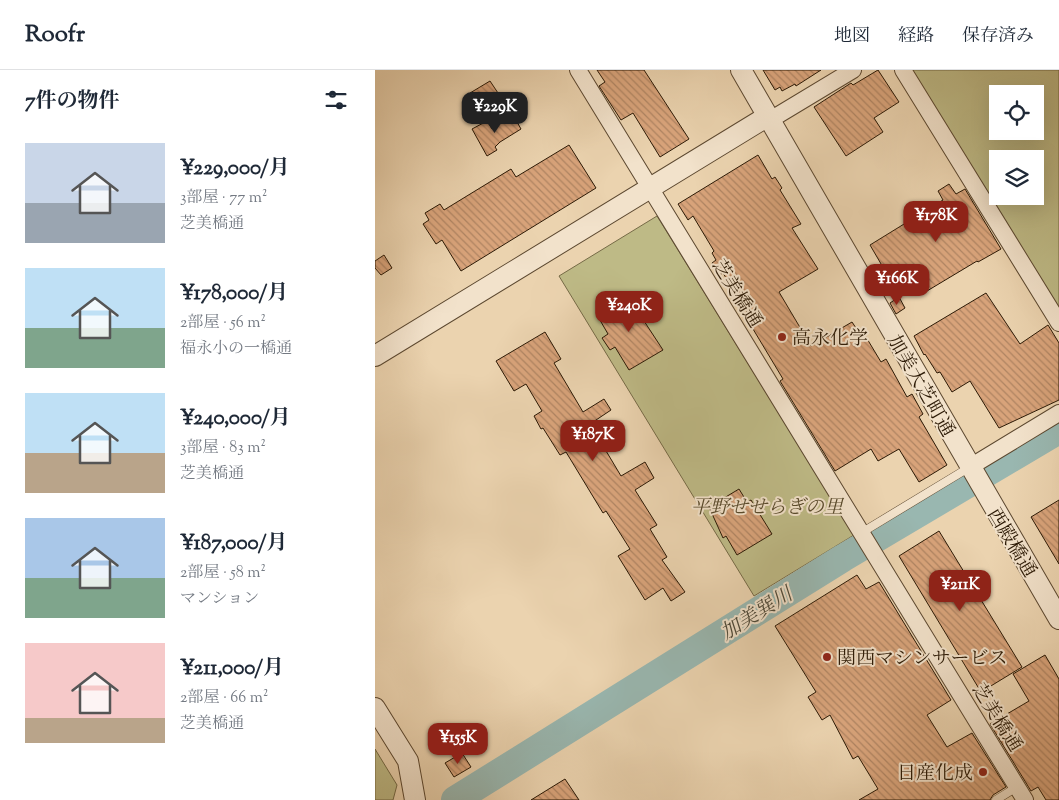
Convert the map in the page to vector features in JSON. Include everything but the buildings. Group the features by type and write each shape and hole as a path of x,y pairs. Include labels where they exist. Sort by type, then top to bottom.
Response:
{"street":[{"name":"芝美橋通","path":"578,70 1021,794"},
{"name":"加美大芝町通","path":"741,70 976,477"},
{"path":"375,356 651,188 853,70"},
{"path":"903,70 1059,323"},
{"path":"976,477 1059,413"},
{"name":"西殿橋通","path":"976,477 1059,619"},
{"path":"375,708 408,761 415,800"}],"lane":[{"path":"863,534 976,477"},
{"path":"997,800 1021,794"}],"green space":[{"path":"910,70 1059,70 1059,313 993,205 1044,205 1044,150 989,150 989,199"},
{"name":"平野せせらぎの里","path":"657,216 854,535 754,596 559,276"},
{"path":"375,749 397,785 393,800 375,800"}],"waterway":[{"name":"加美巽川","path":"455,800 843,558 1059,430"}],"place":[{"name":"高永化学","path":"782,337"},
{"name":"関西マシンサービス","path":"827,657"},
{"name":"日産化成","path":"983,772"}]}
